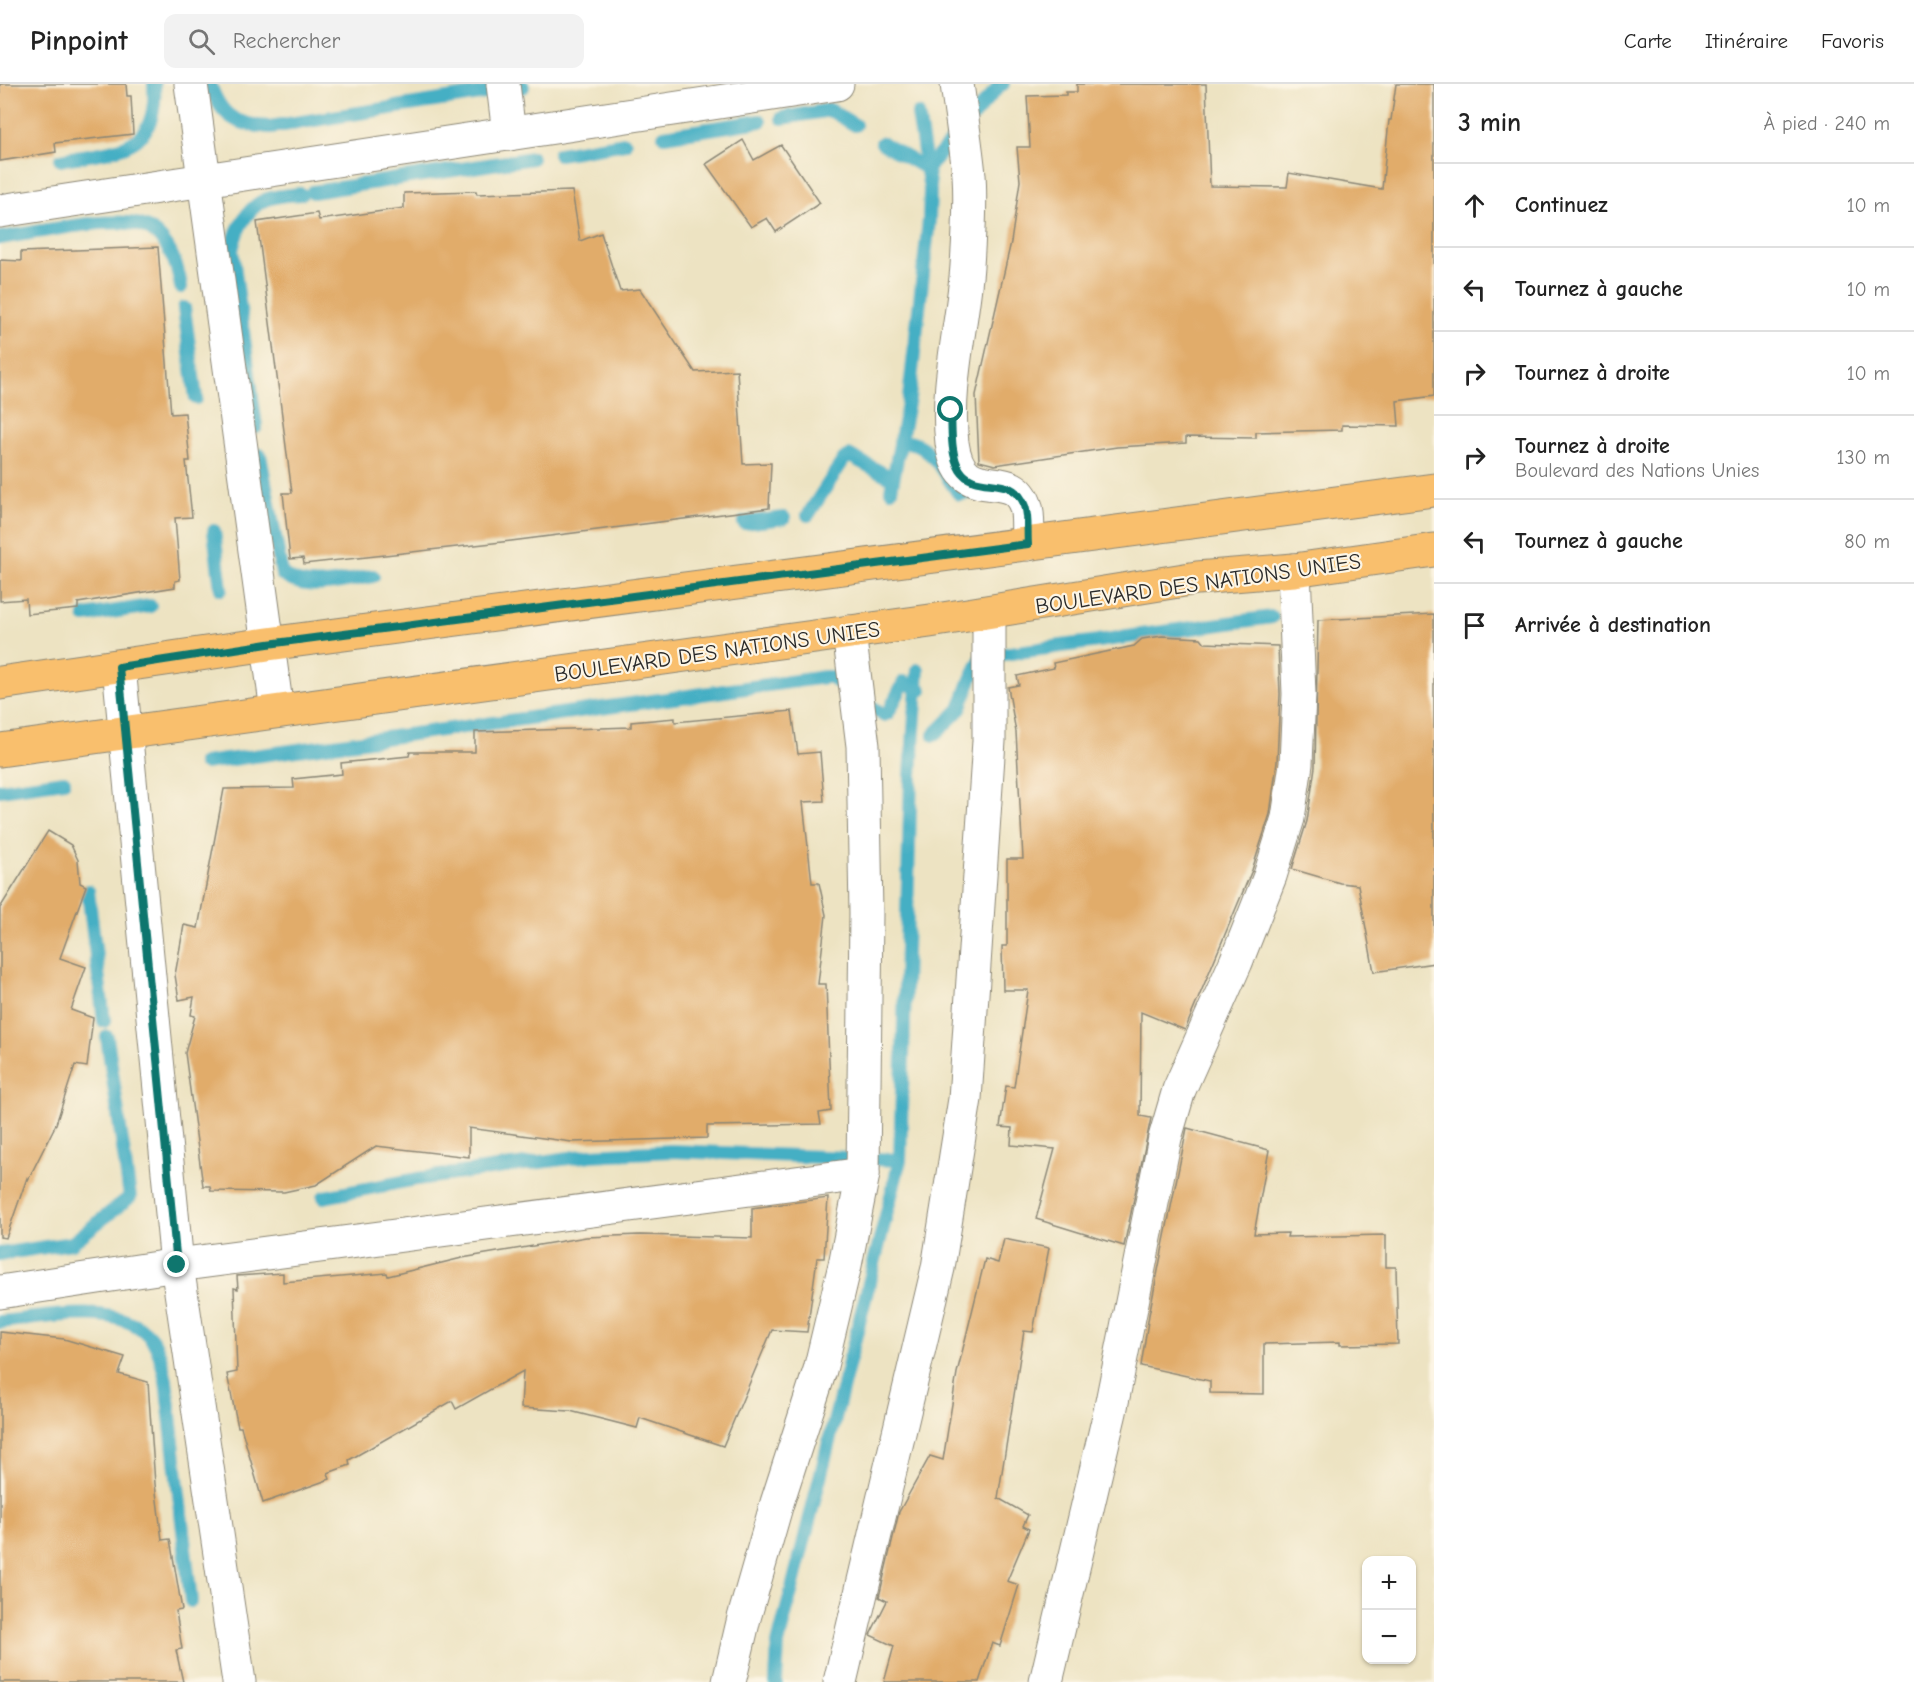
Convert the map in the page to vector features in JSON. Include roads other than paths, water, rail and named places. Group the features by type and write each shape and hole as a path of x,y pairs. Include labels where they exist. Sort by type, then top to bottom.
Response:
{"main road":[{"path":"0,683 268,644 1434,490"},
{"name":"BOULEVARD DES NATIONS UNIES","path":"0,750 990,613 1197,578 1294,570 1434,550"}],"street":[{"path":"191,84 202,180 277,711"},
{"path":"503,84 509,134"},
{"path":"0,211 837,84"},
{"path":"957,84 969,176 967,266 951,410 952,444 960,471 976,483 1000,483 1016,492 1026,507 1028,544"},
{"path":"1046,1682 1110,1412 1165,1138 1179,1090 1236,962 1270,876 1288,818 1296,764 1299,694 1294,570"},
{"path":"840,1682 938,1268 965,1099 989,741 990,613"},
{"path":"729,1682 777,1503 820,1370 845,1265 863,1174 866,913 863,746 849,632"},
{"path":"119,667 177,1265 238,1682"},
{"path":"0,1292 177,1265 863,1174"}],"waterway":[{"path":"61,160 115,150 140,136 149,124 154,107 154,84"},
{"path":"210,84 219,104 231,117 248,124 270,127 523,87"},
{"path":"882,143 927,169 1003,84"},
{"path":"782,118 830,110 855,125"},
{"path":"891,490 909,398 929,220 930,190 918,114"},
{"path":"664,136 760,121"},
{"path":"559,154 625,143"},
{"path":"313,192 532,158"},
{"path":"256,427 232,250 240,226 256,205 275,197 301,194"},
{"path":"0,238 94,224 130,223 143,226 159,236 165,243 174,260 181,287"},
{"path":"184,308 196,398"},
{"path":"900,441 910,442 928,452 959,494 982,491"},
{"path":"260,455 282,574 292,580 314,584 373,576"},
{"path":"808,515 844,459 850,456 892,478"},
{"path":"744,523 784,518"},
{"path":"214,531 221,589"},
{"path":"85,616 150,606"},
{"path":"934,735 960,709 982,657 1272,617"},
{"path":"776,1682 778,1644 900,1160 911,775 918,670"},
{"path":"204,763 825,677 831,677 845,687"},
{"path":"869,705 884,715 888,713 904,682 921,690"},
{"path":"0,790 64,781"},
{"path":"88,891 104,1021"},
{"path":"0,1254 72,1243 130,1197 107,1037"},
{"path":"324,1197 417,1179 591,1155 671,1151 900,1160"},
{"path":"0,1322 57,1315 99,1315 119,1318 136,1325 153,1341 166,1380 191,1601"}]}
